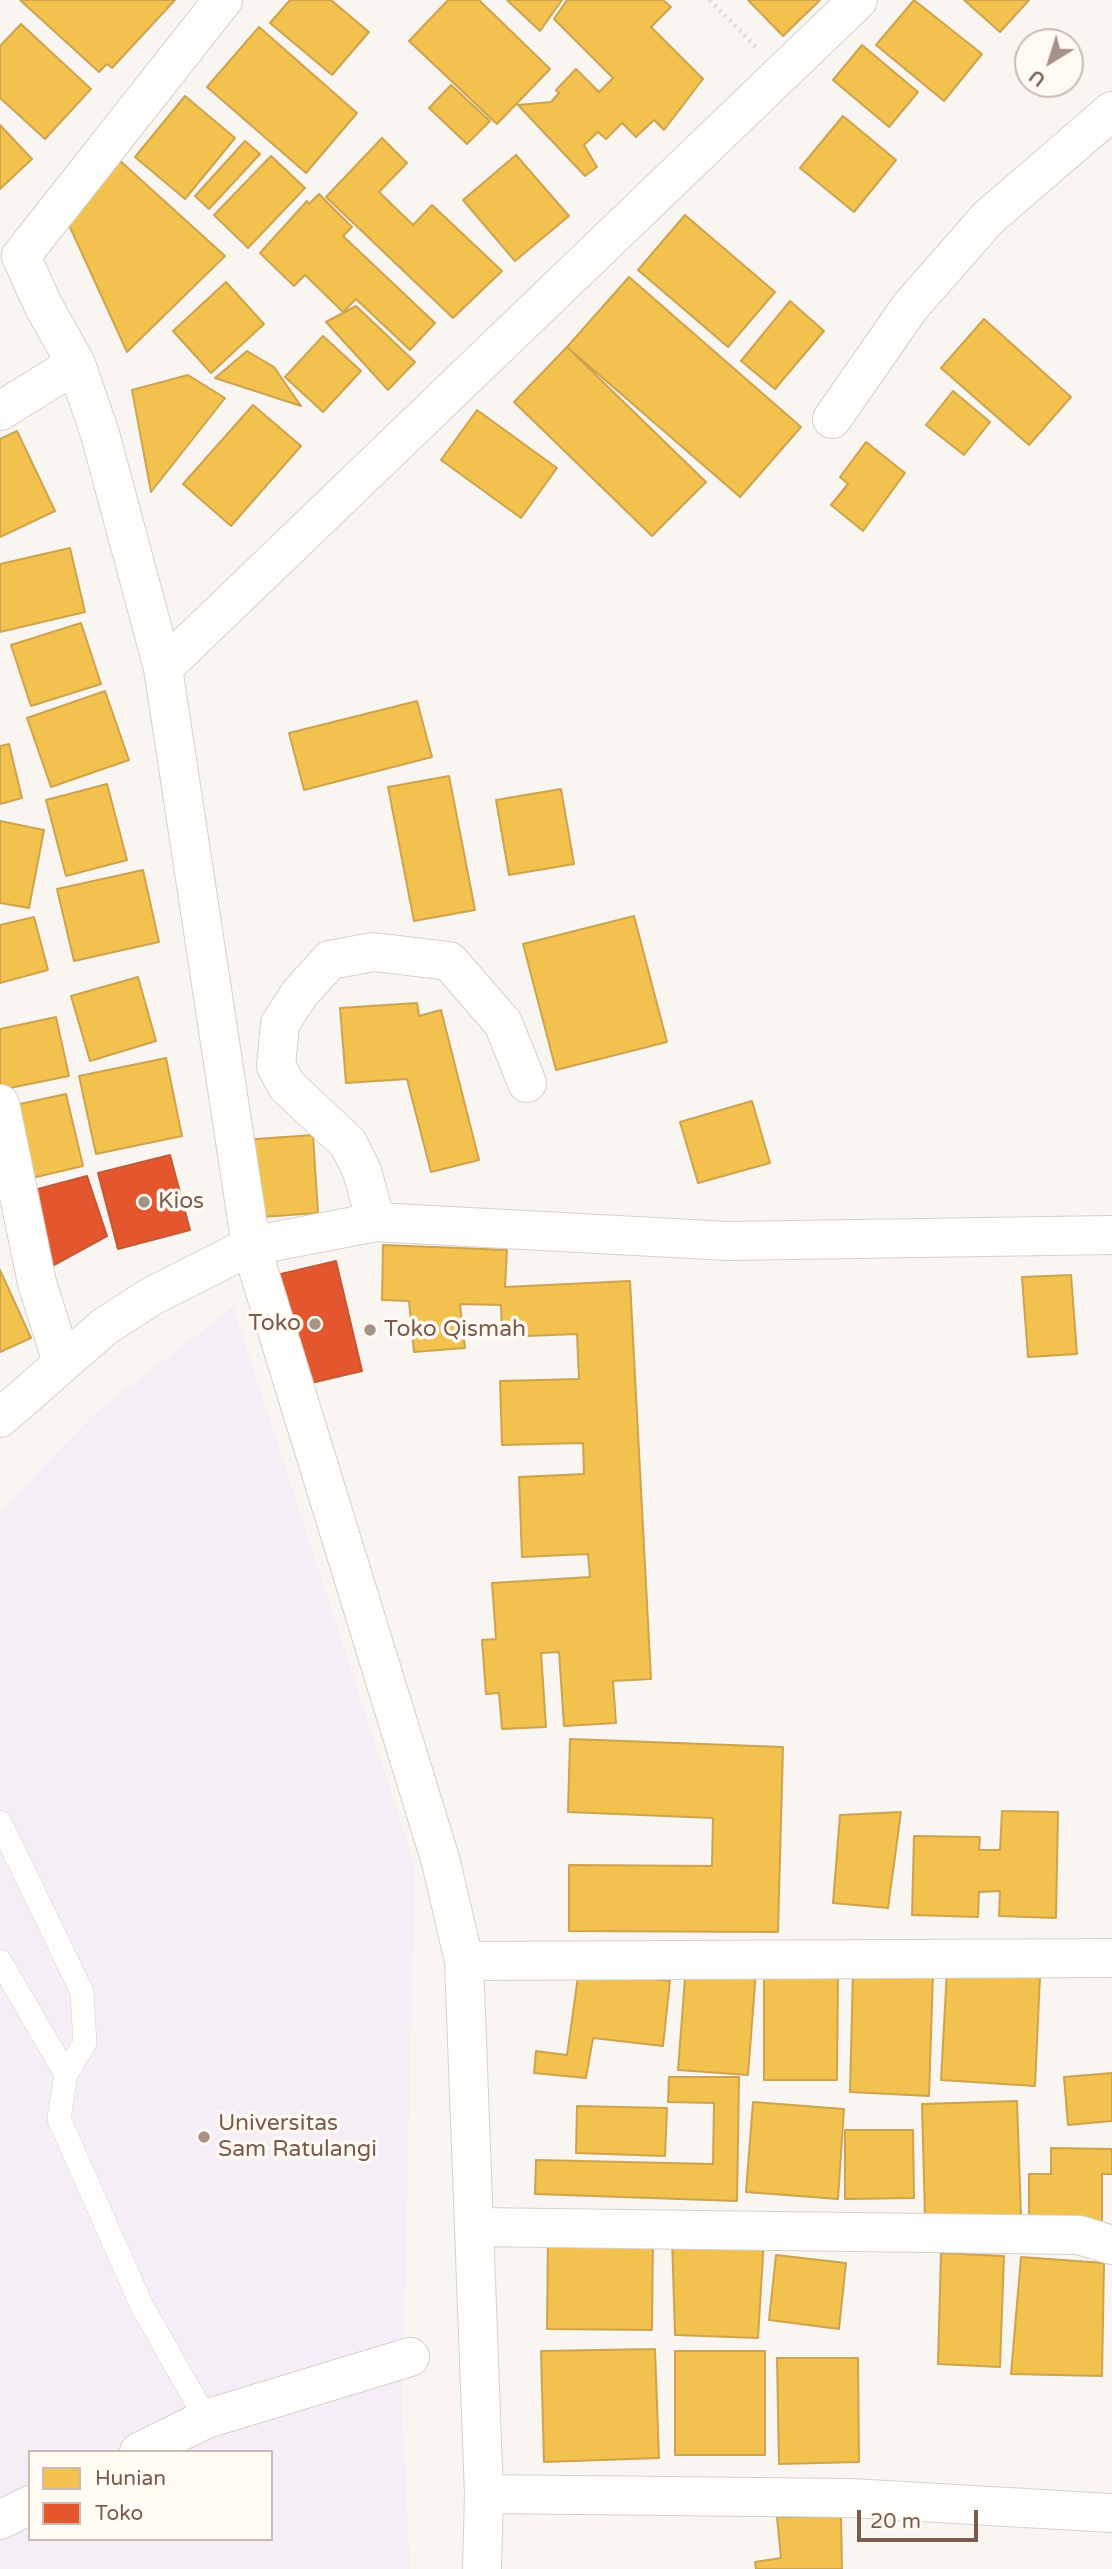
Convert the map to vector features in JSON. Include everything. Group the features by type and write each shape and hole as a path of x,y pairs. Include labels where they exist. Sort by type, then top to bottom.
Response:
{"street":[{"path":"222,0 21,256 43,305 76,365 100,434 163,668 251,1246 442,1862 464,1961 484,2494 482,2569"},
{"path":"163,668 783,75 858,0"},
{"path":"832,419 910,307 988,218 1112,111"},
{"path":"0,411 76,365"},
{"path":"376,1222 362,1171 348,1143 287,1086 276,1066 280,1024 300,993 330,960 373,952 449,961 503,1023 527,1083"},
{"path":"0,1104 37,1283 62,1362"},
{"path":"0,1418 104,1327 152,1296 251,1246 376,1222 728,1241 1112,1235"},
{"path":"464,1961 1112,1958"},
{"path":"475,2227 1079,2235 1112,2245"},
{"path":"143,2450 206,2419 410,2357"},
{"path":"484,2494 851,2498 1112,2513"},
{"path":"0,2520 28,2506"}],"lane":[{"path":"0,1822 82,1992 85,2043 66,2074 60,2119 141,2304 206,2419"},
{"path":"0,1961 17,1995 66,2074"}],"path":[{"path":"710,0 783,75"}],"shaded area":[{"name":"Universitas Sam Ratulangi","path":"233,1307 415,1866 402,2407 410,2569 0,2569 0,1513 93,1415"}],"building: Hunian":[{"path":"20,0 175,0 112,68 107,64 99,72"},
{"path":"290,0 331,0 369,32 332,75 270,23"},
{"path":"448,0 479,0 550,69 497,124 409,41"},
{"path":"507,0 562,0 540,31"},
{"path":"567,0 663,0 671,7 651,27 703,79 664,130 654,120 636,137 622,123 606,139 598,132 584,145 597,167 585,176 518,105 551,102 559,93 556,90 576,69 599,92 613,78 554,19"},
{"path":"748,0 820,0 783,36"},
{"path":"914,0 982,54 944,101 876,45"},
{"path":"964,0 1029,0 1000,32"},
{"path":"21,24 91,89 45,139 0,98 0,46"},
{"path":"259,27 357,113 306,173 207,87"},
{"path":"862,45 918,92 889,127 833,80"},
{"path":"451,85 490,121 467,144 429,108"},
{"path":"185,96 235,138 185,199 135,157"},
{"path":"843,116 896,160 854,212 800,168"},
{"path":"0,125 32,159 0,189"},
{"path":"382,138 407,163 379,192 413,225 432,205 502,271 453,318 326,197"},
{"path":"245,141 260,154 209,209 195,196"},
{"path":"516,155 569,216 515,261 463,200"},
{"path":"271,156 305,188 248,248 214,215"},
{"path":"118,159 225,256 127,352 64,214"},
{"path":"319,194 352,227 343,236 435,323 410,350 356,299 343,312 305,275 294,286 260,253 307,201 309,204"},
{"path":"685,215 775,292 728,347 638,270"},
{"path":"629,277 801,427 740,497 567,347"},
{"path":"226,282 264,324 211,373 173,331"},
{"path":"790,301 824,331 775,389 741,361"},
{"path":"356,306 415,362 388,390 326,322"},
{"path":"984,319 1071,397 1029,445 941,368"},
{"path":"323,336 361,371 323,412 285,377"},
{"path":"567,347 706,482 652,536 514,402"},
{"path":"247,351 274,367 301,406 215,378"},
{"path":"188,375 225,398 151,492 132,390"},
{"path":"953,391 990,422 964,455 926,425"},
{"path":"253,405 301,446 231,526 183,484"},
{"path":"477,410 557,468 521,518 441,460"},
{"path":"17,431 55,511 0,537 0,439"},
{"path":"866,442 905,473 863,531 831,505 848,484 840,477"},
{"path":"70,548 85,612 0,632 0,564"},
{"path":"81,623 101,684 31,706 11,645"},
{"path":"105,691 129,760 51,787 27,718"},
{"path":"417,701 432,757 304,790 289,733"},
{"path":"9,744 22,798 0,804 0,746"},
{"path":"449,776 475,910 414,921 388,787"},
{"path":"107,784 127,860 66,876 46,800"},
{"path":"561,789 574,864 509,875 496,800"},
{"path":"0,821 44,830 29,908 0,903"},
{"path":"143,870 159,942 74,961 57,889"},
{"path":"634,916 667,1042 556,1070 523,944"},
{"path":"34,917 48,970 0,983 0,925"},
{"path":"138,977 156,1041 90,1061 71,996"},
{"path":"417,1003 419,1016 441,1010 479,1160 431,1172 407,1079 346,1083 340,1008"},
{"path":"56,1017 69,1076 0,1090 0,1029"},
{"path":"166,1058 182,1136 96,1154 79,1076"},
{"path":"66,1094 83,1166 19,1181 1,1108"},
{"path":"752,1101 770,1163 698,1183 680,1122"},
{"path":"313,1135 318,1213 248,1218 242,1140"},
{"path":"383,1245 507,1250 505,1287 630,1281 651,1679 613,1681 616,1723 564,1726 559,1652 541,1653 546,1727 502,1729 499,1693 486,1694 482,1640 496,1639 492,1583 590,1577 588,1554 522,1557 519,1477 584,1474 583,1443 502,1445 500,1381 579,1379 577,1334 502,1337 501,1305 460,1304 465,1348 414,1352 409,1301 382,1300"},
{"path":"0,1270 31,1338 0,1352"},
{"path":"1071,1275 1077,1354 1028,1357 1022,1277"},
{"path":"570,1739 783,1747 778,1932 569,1931 569,1865 712,1866 713,1818 568,1812"},
{"path":"1002,1811 1058,1812 1056,1918 999,1916 1000,1891 979,1892 978,1917 912,1915 914,1836 980,1837 979,1850 1000,1850"},
{"path":"901,1812 888,1908 833,1903 840,1815"},
{"path":"686,1965 756,1971 748,2075 678,2070"},
{"path":"764,1969 838,1970 837,2080 764,2080"},
{"path":"579,1970 670,1981 663,2046 593,2038 586,2078 534,2073 536,2051 567,2055"},
{"path":"853,1970 933,1974 929,2096 850,2092"},
{"path":"947,1970 1040,1976 1035,2086 941,2080"},
{"path":"1112,2073 1112,2121 1068,2125 1064,2077"},
{"path":"669,2077 739,2077 737,2201 535,2194 536,2160 713,2164 714,2103 668,2102"},
{"path":"1017,2101 1021,2216 925,2219 922,2104"},
{"path":"753,2102 844,2109 838,2199 746,2192"},
{"path":"577,2106 667,2108 665,2156 576,2153"},
{"path":"845,2130 913,2130 914,2198 845,2199"},
{"path":"1051,2148 1112,2149 1112,2174 1102,2174 1102,2227 1029,2227 1029,2174 1051,2174"},
{"path":"548,2234 653,2234 652,2330 547,2329"},
{"path":"672,2237 764,2239 758,2338 675,2335"},
{"path":"941,2253 1004,2256 1000,2367 938,2364"},
{"path":"776,2255 846,2263 839,2329 769,2320"},
{"path":"1021,2257 1104,2263 1102,2376 1011,2374"},
{"path":"655,2349 659,2458 544,2462 541,2351"},
{"path":"675,2351 765,2351 765,2455 675,2455"},
{"path":"777,2358 858,2358 859,2462 779,2464"},
{"path":"777,2517 841,2517 842,2569 756,2569 755,2562 781,2558"}],"building: Toko":[{"name":"Kios","path":"170,1155 190,1230 118,1249 98,1173"},
{"name":"Kios","path":"87,1176 107,1236 43,1271 19,1194"},
{"name":"Toko","path":"336,1261 362,1371 294,1387 268,1277"}],"place":[{"name":"Kios","path":"144,1202"},
{"name":"Toko","path":"315,1324"},
{"name":"Toko Qismah","path":"370,1330"},
{"name":"Universitas Sam Ratulangi","path":"204,2137"}]}
